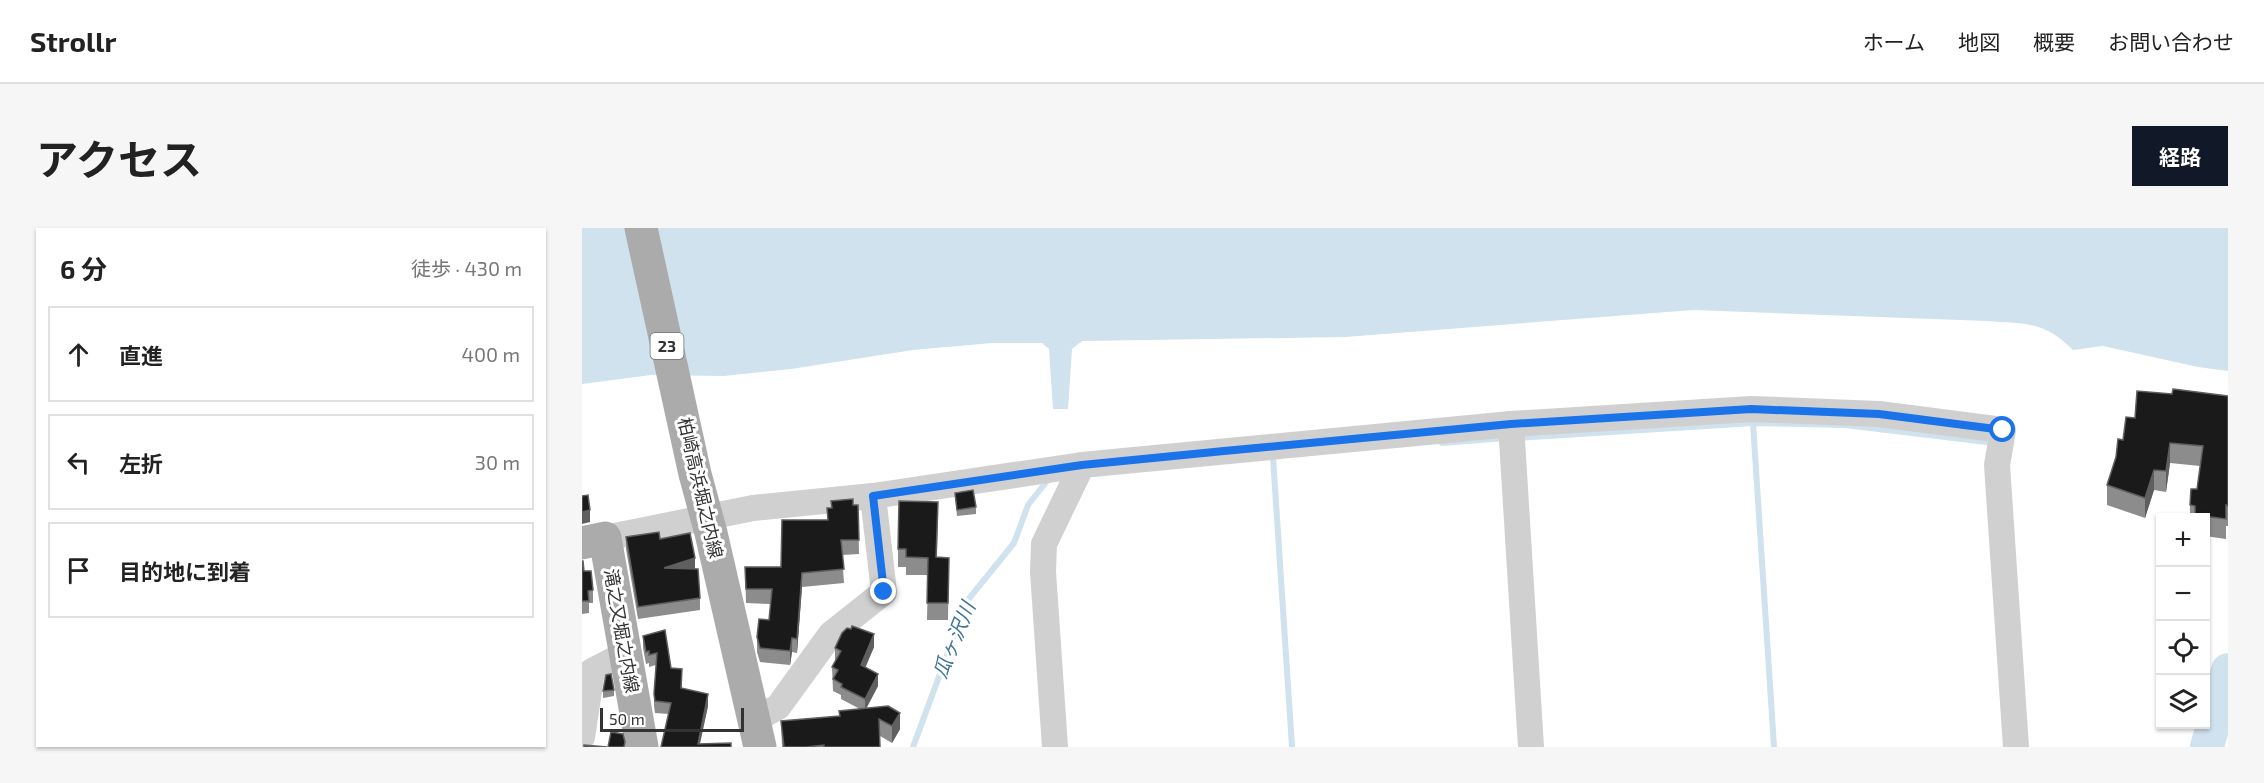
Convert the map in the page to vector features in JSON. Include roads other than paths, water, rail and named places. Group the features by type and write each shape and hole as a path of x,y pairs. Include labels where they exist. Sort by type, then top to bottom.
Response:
{"main road":[{"name":"柏崎高浜堀之内線","path":"641,228 693,464 757,734"},
{"name":"滝之又堀之内線","path":"593,541 625,654 642,747"}],"street":[{"path":"593,541 753,508 873,496 1082,465 1511,424 1751,409 1879,414 2003,430 1996,465 2016,747"},
{"path":"1511,424 1532,747"},
{"path":"1055,747 1043,572 1044,544 1082,465"},
{"path":"757,734 831,634 884,592 873,496"},
{"path":"582,737 592,671 625,654"}],"water":[{"path":"582,228 2228,228 2228,371 2198,367 2103,346 2073,350 2053,334 2024,324 1693,310 1345,337 1082,341 1072,349 1068,409 1053,409 1049,349 1042,343 992,343 913,350 791,369 724,376 651,375 582,384"}],"waterway":[{"path":"1753,423 1774,747"},
{"path":"1518,438 1753,423 1845,425 1987,442"},
{"path":"1442,443 1505,438"},
{"path":"1273,457 1292,747"},
{"name":"瓜ヶ沢川","path":"913,747 967,601 1014,543 1028,505 1047,481"},
{"path":"2207,747 2228,670"}]}
